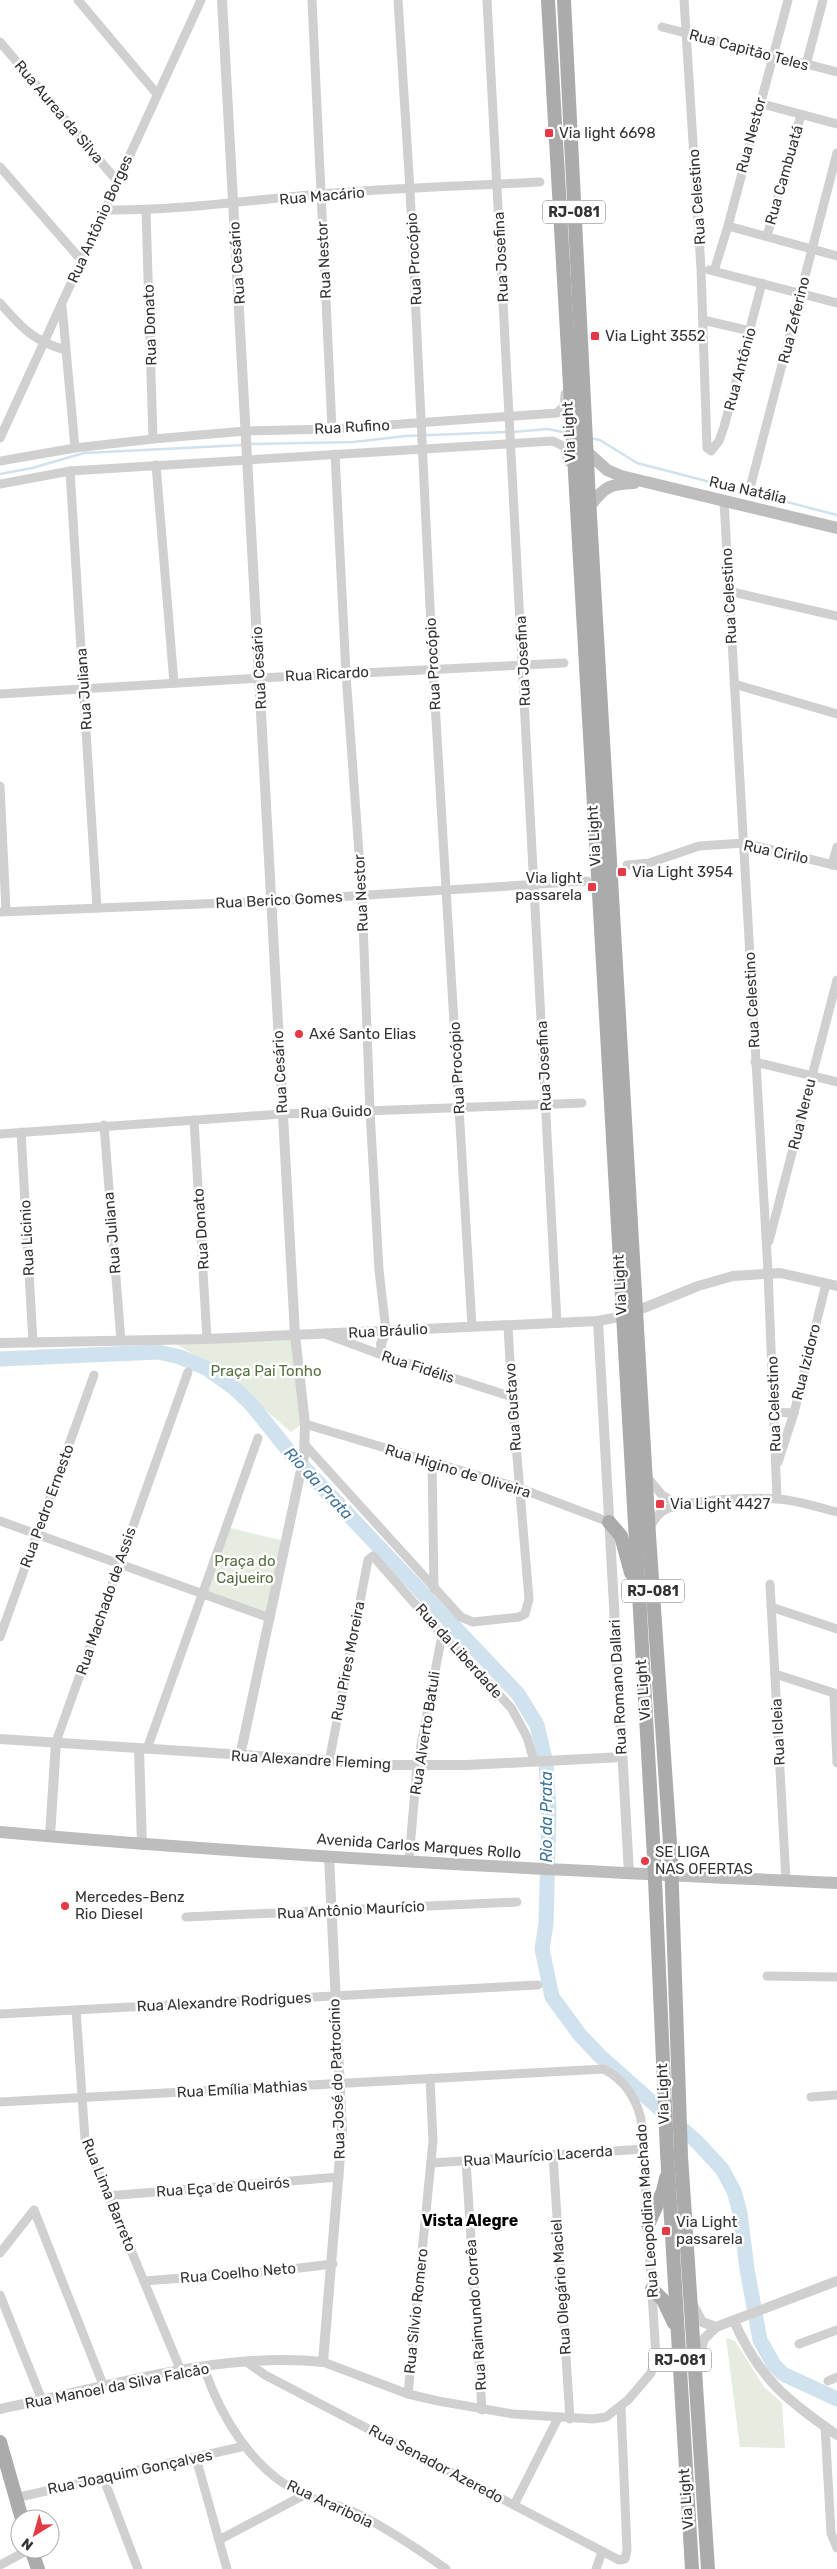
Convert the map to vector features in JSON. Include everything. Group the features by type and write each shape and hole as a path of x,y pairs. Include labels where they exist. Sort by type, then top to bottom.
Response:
{"main road":[{"name":"Via Light","path":"548,0 563,270 578,422 590,506 649,1529 671,1858 681,2156 708,2569"},
{"name":"Via Light","path":"564,0 578,422"},
{"name":"Via Light","path":"582,449 578,526 654,1856 667,2158 692,2569"},
{"name":"Rua Natália","path":"582,449 607,470 652,483 837,528"},
{"name":"Rua Natália","path":"590,506 611,485 652,483"},
{"path":"610,1522 623,1542 640,1604"},
{"name":"Avenida Carlos Marques Rollo","path":"0,1832 142,1845 532,1869 837,1883"},
{"path":"648,2225 663,2192 667,2158"},
{"path":"652,2289 669,2310 679,2346"},
{"path":"0,2442 3,2466 19,2509"}],"street":[{"path":"78,0 157,94"},
{"name":"Rua Antônio Borges","path":"0,438 3,418 62,304 201,0"},
{"name":"Rua Cesário","path":"222,0 247,435 282,1114 295,1335 305,1424 300,1477 240,1756"},
{"name":"Rua Nestor","path":"312,0 332,429"},
{"name":"Rua Procópio","path":"398,0 410,190 433,669 448,890 472,1327"},
{"name":"Rua Josefina","path":"487,0 536,885 545,1105 557,1323"},
{"name":"Rua Celestino","path":"684,0 701,269 707,448 711,451"},
{"name":"Rua Nestor","path":"714,271 728,226 759,102 788,0"},
{"path":"806,65 823,0"},
{"name":"Rua Capitão Teles","path":"662,27 837,72"},
{"name":"Rua Aurea da Silva","path":"0,42 117,181"},
{"path":"759,102 837,124"},
{"name":"Rua Cambuatá","path":"767,236 801,115"},
{"name":"Rua Zeferino","path":"750,488 837,153"},
{"path":"0,167 82,261"},
{"name":"Rua Macário","path":"104,210 146,210 233,204 320,194 540,182"},
{"name":"Rua Donato","path":"146,210 154,439"},
{"path":"728,226 837,256"},
{"path":"701,269 837,303"},
{"name":"Rua Rufino","path":"0,461 76,448 154,439 422,426 557,413 564,406 560,311 563,270"},
{"name":"Rua Antônio","path":"711,451 719,441 724,427 762,283"},
{"path":"0,303 24,329 43,343 65,350"},
{"path":"62,304 76,448"},
{"path":"703,320 750,331"},
{"name":"Rua Rufino","path":"0,484 70,470 156,465 248,456 335,454 511,442 553,441 565,446 571,498 578,526"},
{"name":"Rua Nestor","path":"335,454 346,674 362,896 370,1111 379,1270 386,1331"},
{"path":"156,465 174,683"},
{"name":"Rua Juliana","path":"70,470 97,908"},
{"name":"Rua Celestino","path":"724,501 767,1249 777,1499"},
{"path":"728,590 837,616"},
{"name":"Rua Ricardo","path":"0,694 259,678 564,663"},
{"path":"734,684 837,714"},
{"path":"0,786 3,911"},
{"name":"Rua Cirilo","path":"627,865 649,863 699,846 744,843 835,865"},
{"path":"835,865 837,847"},
{"name":"Rua Berico Gomes","path":"3,911 272,901 587,881"},
{"name":"Rua Nereu","path":"767,1249 837,980"},
{"path":"756,1062 837,1082"},
{"name":"Rua Guido","path":"0,1134 104,1125 282,1114 582,1103"},
{"name":"Rua Donato","path":"194,1120 207,1339"},
{"name":"Rua Juliana","path":"104,1125 121,1341"},
{"name":"Rua Licinio","path":"21,1132 34,1343"},
{"name":"Rua Bráulio","path":"0,1343 207,1339 598,1321 624,1316 715,1280 768,1272 793,1275 837,1286"},
{"name":"Rua Izidoro","path":"776,1469 794,1412 826,1284"},
{"name":"Rua Romano Dallari","path":"598,1321 629,1874"},
{"name":"Rua Gustavo","path":"434,1589 466,1620 474,1622 518,1617 525,1614 529,1599 508,1326"},
{"path":"382,1356 381,1344 386,1331"},
{"name":"Rua Fidélis","path":"324,1334 382,1356 512,1397"},
{"name":"Rua Machado de Assis","path":"50,1836 56,1742 188,1372"},
{"name":"Rua Pedro Ernesto","path":"0,1637 94,1375"},
{"path":"774,1412 794,1412"},
{"name":"Rua Higino de Oliveira","path":"305,1424 519,1488 610,1522"},
{"path":"142,1845 143,1749 258,1438"},
{"path":"304,1450 434,1589"},
{"path":"432,1462 434,1589"},
{"path":"647,1477 662,1495 679,1505"},
{"path":"649,1529 659,1514 679,1505 777,1499 837,1512"},
{"path":"0,1521 270,1618"},
{"name":"Rua da Liberdade","path":"368,1560 373,1556 379,1560 442,1635 478,1670 512,1710 527,1737 537,1761"},
{"name":"Rua Pires Moreira","path":"329,1762 368,1560"},
{"name":"Rua Icleia","path":"770,1584 786,1881"},
{"path":"771,1607 837,1629"},
{"name":"Rua Alverto Batuli","path":"409,1861 417,1766 442,1635"},
{"path":"775,1674 836,1694 837,1763"},
{"name":"Rua Alexandre Fleming","path":"0,1739 329,1762 417,1766 622,1757"},
{"name":"Rua José do Patrocínio","path":"323,2362 342,2132 334,1996 329,1856"},
{"name":"Rua Antônio Maurício","path":"186,1917 331,1912 517,1902"},
{"path":"767,1976 837,1977"},
{"name":"Rua Alexandre Rodrigues","path":"0,2014 538,1985"},
{"name":"Rua Lima Barreto","path":"76,2010 85,2139 181,2371"},
{"name":"Rua Emília Mathias","path":"0,2102 604,2069"},
{"name":"Rua Leopoldina Machado","path":"604,2069 614,2074 633,2095 642,2119 656,2357 654,2368"},
{"name":"Rua Sílvio Romero","path":"408,2394 432,2162 433,2109 430,2078"},
{"path":"811,2097 837,2096"},
{"name":"Rua Maurício Lacerda","path":"432,2162 644,2149"},
{"name":"Rua Olegário Maciel","path":"553,2155 570,2419"},
{"name":"Rua Raimundo Corrêa","path":"466,2161 482,2410"},
{"name":"Rua Eça de Queirós","path":"107,2196 339,2177"},
{"path":"0,2253 34,2210 104,2387"},
{"name":"Rua Coelho Neto","path":"144,2281 274,2271 332,2264"},
{"path":"694,2369 704,2339 716,2327 837,2281"},
{"path":"0,2295 42,2400"},
{"path":"690,2299 698,2317 708,2325 716,2327"},
{"path":"738,2320 746,2347 775,2388 837,2435"},
{"path":"800,2344 837,2330"},
{"name":"Rua Manoel da Silva Falcão","path":"0,2409 181,2371 287,2360 323,2362 408,2394 482,2410 570,2419 602,2418 621,2407 654,2368"},
{"name":"Rua Senador Azeredo","path":"248,2363 265,2375 619,2560 625,2558 627,2542 621,2407"},
{"name":"Rua Arariboia","path":"204,2368 220,2410 246,2446 275,2476 304,2495 355,2512 437,2566 446,2569"},
{"path":"514,2505 558,2418"},
{"path":"825,2426 831,2533 837,2548"},
{"name":"Rua Joaquim Gonçalves","path":"15,2498 246,2446"},
{"path":"196,2458 227,2569"},
{"path":"102,2477 138,2569"},
{"path":"219,2540 304,2495"},
{"path":"596,2569 602,2552"},
{"path":"0,2565 12,2559"}],"green space":[{"name":"Praça Pai Tonho","path":"292,1340 302,1424 291,1432 217,1369 173,1342"},
{"name":"Praça do Cajueiro","path":"226,1527 284,1541 268,1616 202,1593"},
{"path":"726,2338 735,2341 764,2387 782,2403 785,2448 740,2447"}],"waterway":[{"path":"513,432 548,429 567,433"},
{"path":"248,444 353,442 406,436 507,432"},
{"path":"589,438 600,440 637,463 837,515"},
{"path":"0,474 32,468 84,453 243,445"},
{"name":"Rio da Prata","path":"0,1359 158,1352 180,1357 206,1368 233,1387 251,1404 292,1455 518,1694 537,1725 546,1763 549,1809 546,1924 542,1949 552,1997 580,2035 600,2056 697,2142 722,2169 734,2191 740,2213 747,2269 760,2340 774,2365 783,2374 837,2399"}],"place":[{"name":"Via light 6698","path":"549,133"},
{"name":"Via Light 3552","path":"595,336"},
{"name":"Via Light 3954","path":"622,872"},
{"name":"Via light passarela","path":"592,887"},
{"name":"Axé Santo Elias","path":"299,1034"},
{"name":"Via Light 4427","path":"660,1504"},
{"name":"SE LIGA NAS OFERTAS","path":"645,1861"},
{"name":"Mercedes-Benz Rio Diesel","path":"65,1906"},
{"name":"Via Light passarela","path":"666,2231"}],"district":[{"name":"Vista Alegre","path":"470,2220"}]}
